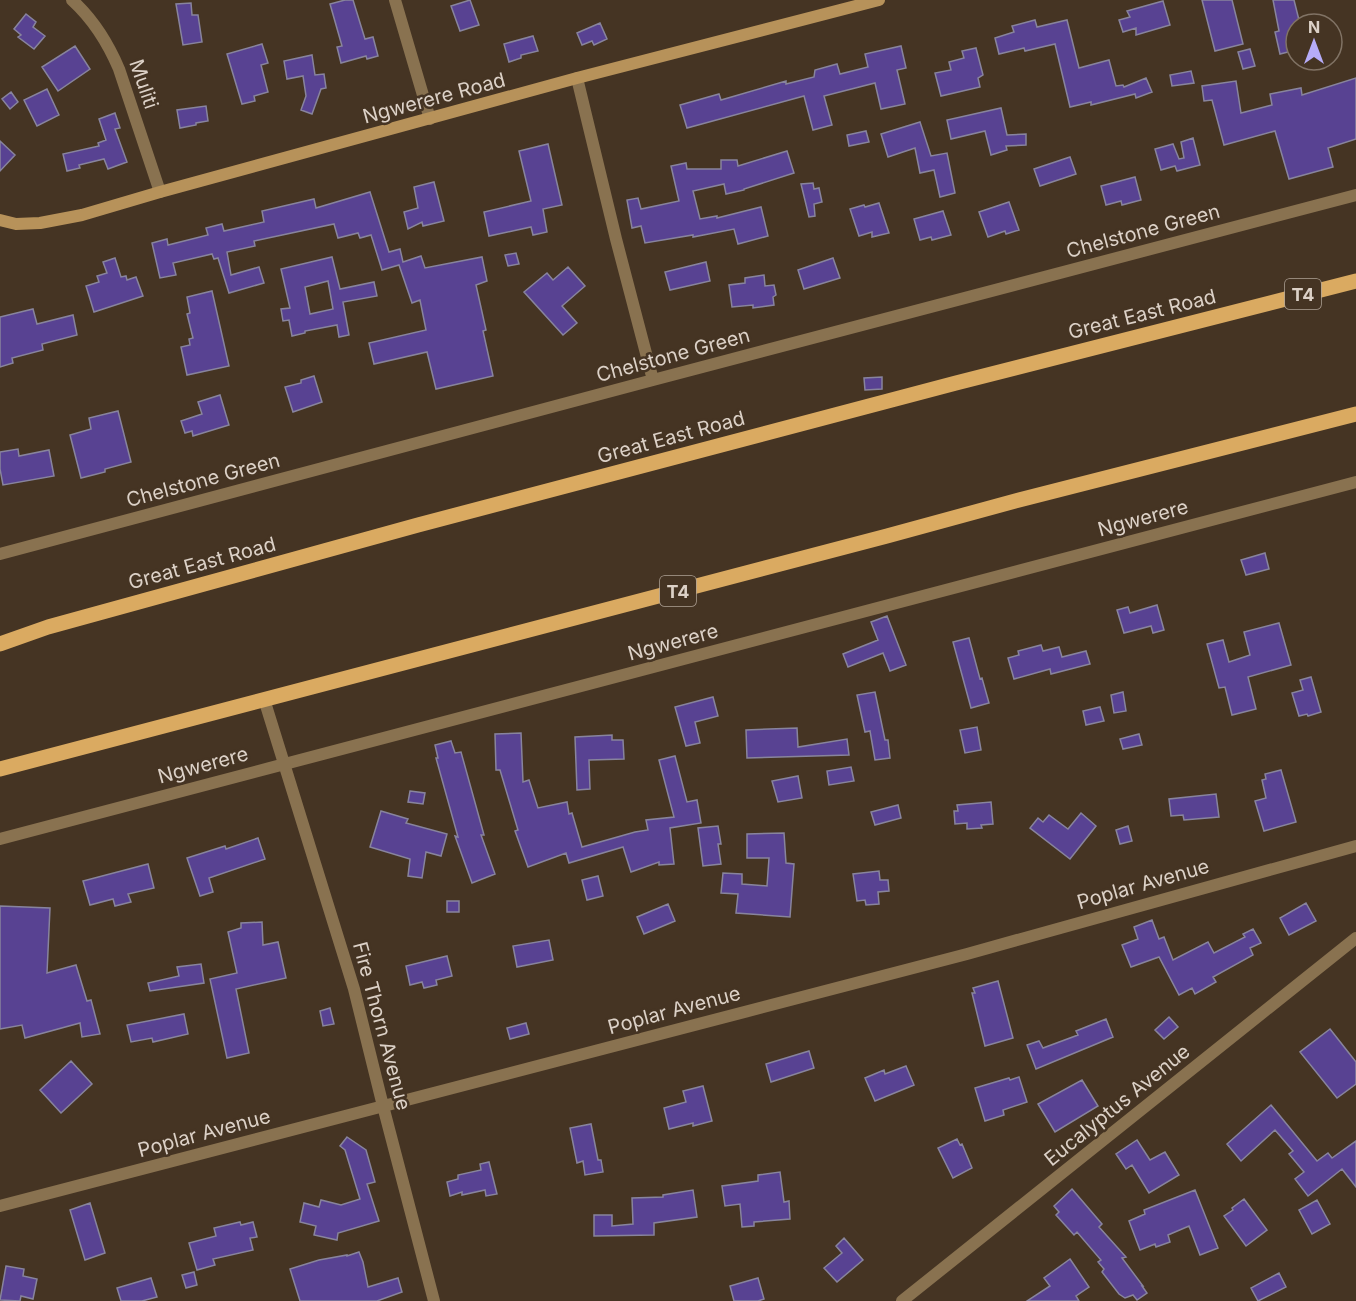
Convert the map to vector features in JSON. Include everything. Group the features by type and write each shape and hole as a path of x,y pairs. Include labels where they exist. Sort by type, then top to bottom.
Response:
{"main road":[{"name":"Great East Road","path":"0,644 48,627 418,525 1356,280"},
{"name":"T4","path":"0,769 1019,500 1356,414"}],"street":[{"name":"Muliti","path":"72,0 94,22 120,69 160,192"},
{"path":"394,0 430,119"},
{"name":"Ngwerere Road","path":"0,220 16,224 40,223 82,215 577,78 879,0"},
{"path":"577,78 616,239 654,380"},
{"name":"Chelstone Green","path":"0,554 1356,195"},
{"name":"Ngwerere","path":"0,839 1356,482"},
{"name":"Fire Thorn Avenue","path":"264,699 354,989 434,1301"},
{"name":"Poplar Avenue","path":"0,1206 967,954 1356,846"},
{"name":"Eucalyptus Avenue","path":"902,1301 1356,938"}],"building":[{"path":"353,0 365,39 373,37 378,56 367,59 366,56 341,63 337,47 342,46 330,4"},
{"path":"470,0 479,25 460,31 451,6"},
{"path":"1202,0 1232,0 1243,44 1215,51"},
{"path":"1273,0 1294,0 1297,12 1284,12 1284,53 1280,54 1275,32 1279,31"},
{"path":"1163,1 1170,25 1136,35 1136,28 1123,32 1119,20 1130,17 1127,11"},
{"path":"191,3 192,15 198,15 202,42 183,45 176,4"},
{"path":"26,14 36,22 33,27 45,36 34,49 18,37 21,35 14,29"},
{"path":"1035,20 1037,27 1067,20 1079,68 1109,60 1116,86 1123,85 1124,87 1146,78 1152,92 1136,98 1135,94 1091,105 1091,102 1070,107 1055,44 999,54 995,38 1014,32 1012,26"},
{"path":"600,23 607,39 594,45 592,41 582,45 577,33"},
{"path":"533,36 538,51 521,55 521,58 509,62 504,44"},
{"path":"262,44 268,63 261,65 268,92 254,96 255,101 242,104 227,54"},
{"path":"75,46 90,69 58,91 42,67"},
{"path":"901,46 906,68 897,70 905,104 881,109 875,83 824,96 832,125 813,130 804,96 687,128 680,105 719,94 721,100 786,81 786,84 814,77 815,70 837,64 840,74 868,67 865,54"},
{"path":"976,48 983,75 978,78 980,87 941,96 935,73 951,70 949,62 964,58 962,51"},
{"path":"1250,49 1255,66 1243,69 1238,52"},
{"path":"312,55 315,75 324,74 326,88 321,89 312,114 301,110 306,96 303,76 287,79 284,61"},
{"path":"1191,71 1194,83 1172,86 1170,75"},
{"path":"1356,78 1356,139 1328,148 1333,167 1289,179 1275,131 1224,145 1212,100 1204,101 1202,86 1236,81 1241,113 1272,105 1270,94 1301,88 1302,95"},
{"path":"47,89 59,115 37,126 24,100"},
{"path":"11,92 18,102 10,109 2,99"},
{"path":"206,106 208,121 180,128 177,110"},
{"path":"1001,108 1007,135 1026,134 1026,145 1006,146 1007,150 991,155 985,131 951,139 947,120"},
{"path":"115,113 120,128 115,129 127,162 108,169 104,159 79,165 80,168 67,171 63,154 99,146 98,143 106,140 99,119"},
{"path":"920,122 931,156 947,153 955,193 940,197 934,170 920,173 915,148 888,157 881,134"},
{"path":"866,131 869,142 849,146 847,135"},
{"path":"1193,138 1200,165 1177,171 1175,166 1161,170 1155,149 1173,144 1179,159 1184,158 1181,142"},
{"path":"0,141 15,155 0,171"},
{"path":"548,144 562,205 543,209 547,232 533,235 531,227 489,236 484,212 531,201 519,151"},
{"path":"787,151 794,173 726,194 724,184 693,191 700,219 717,216 717,218 761,207 768,236 738,244 734,229 645,243 641,226 632,228 627,200 638,198 641,209 679,201 671,166 686,163 687,169 721,169 721,160 737,160 738,166"},
{"path":"1070,157 1076,174 1040,186 1034,169"},
{"path":"1135,177 1141,200 1122,205 1121,201 1106,205 1101,186"},
{"path":"434,182 444,221 423,226 422,222 408,229 404,212 418,208 414,187"},
{"path":"813,183 814,189 819,188 822,202 814,204 815,216 809,217 801,184"},
{"path":"370,192 389,252 400,249 403,262 421,256 425,268 482,257 487,281 476,285 493,376 436,389 427,352 374,364 369,343 426,330 420,300 412,303 399,265 382,270 371,235 360,238 358,233 338,238 334,224 254,241 255,246 227,252 231,275 259,267 264,283 229,293 218,258 214,259 212,254 173,263 176,275 160,278 152,243 167,239 168,245 208,235 206,228 222,224 224,231 264,222 262,211 314,199 316,208"},
{"path":"1009,202 1019,230 1006,234 1005,231 988,237 979,212"},
{"path":"879,203 889,233 872,237 872,232 859,236 850,209"},
{"path":"943,211 951,235 932,240 931,237 920,240 914,219"},
{"path":"516,253 519,264 508,266 505,255"},
{"path":"332,257 340,289 374,282 377,296 343,302 349,335 339,337 337,325 292,336 289,320 283,321 281,309 290,308 281,269","holes":["328,281 333,309 310,314 305,287"]},
{"path":"115,258 121,277 126,276 127,280 136,277 143,296 94,312 86,286 99,282 97,276 107,273 103,262"},
{"path":"833,258 840,278 804,289 798,270"},
{"path":"706,262 710,281 670,290 665,272"},
{"path":"568,267 585,286 562,306 577,323 563,335 524,292 547,273 553,280"},
{"path":"764,275 765,286 774,285 776,295 773,297 774,305 753,308 753,305 732,307 729,285 745,283 745,278"},
{"path":"212,291 229,366 187,375 181,347 190,345 189,339 193,338 187,314 190,313 187,297"},
{"path":"33,309 37,324 73,315 77,335 42,344 43,350 12,358 13,363 0,367 0,317"},
{"path":"314,376 322,402 293,412 285,387 301,383 301,380"},
{"path":"882,377 882,389 865,390 864,378"},
{"path":"220,395 229,425 193,436 192,431 185,433 181,421 202,414 198,402"},
{"path":"118,411 131,462 81,478 70,435 91,429 89,418"},
{"path":"18,449 19,456 49,450 54,476 3,485 0,452"},
{"path":"1265,553 1269,569 1246,575 1241,560"},
{"path":"1157,605 1164,630 1153,633 1151,626 1124,633 1117,610 1128,607 1130,613"},
{"path":"887,616 906,665 890,671 883,653 848,667 843,654 878,640 871,622"},
{"path":"1279,623 1291,665 1248,677 1256,709 1232,715 1225,687 1219,688 1207,644 1223,640 1229,662 1250,655 1244,632"},
{"path":"969,638 989,703 971,708 953,642"},
{"path":"1041,645 1043,651 1059,647 1062,657 1086,651 1090,664 1051,674 1050,669 1014,679 1008,658 1019,655 1018,651"},
{"path":"1311,677 1321,712 1299,716 1292,693 1303,690 1300,680"},
{"path":"875,692 885,740 888,740 890,758 875,760 870,731 865,732 857,695"},
{"path":"1123,692 1126,711 1114,713 1111,695"},
{"path":"713,697 718,716 695,722 700,743 686,746 675,707"},
{"path":"1100,707 1104,721 1086,725 1083,711"},
{"path":"977,727 981,750 965,753 960,730"},
{"path":"797,728 798,747 847,739 849,755 747,758 746,730"},
{"path":"521,733 523,782 529,780 538,808 567,802 569,814 572,813 582,847 648,830 646,820 674,817 659,760 675,756 687,802 697,800 701,823 670,828 674,864 659,865 659,862 631,872 623,847 569,863 566,853 528,867 515,831 518,830 500,770 496,770 495,734"},
{"path":"1139,734 1142,745 1123,749 1120,739"},
{"path":"612,735 612,740 623,740 624,759 589,760 590,789 577,790 575,737"},
{"path":"451,741 455,753 461,752 484,835 481,835 495,874 472,883 455,836 458,837 436,758 438,758 435,745"},
{"path":"851,767 854,781 829,785 827,771"},
{"path":"1281,770 1296,822 1264,831 1255,801 1266,798 1262,780 1266,779 1265,774"},
{"path":"798,776 802,798 778,802 772,781"},
{"path":"410,791 425,793 423,804 408,802"},
{"path":"1216,794 1219,817 1184,820 1183,815 1171,816 1169,799"},
{"path":"991,802 993,824 981,825 982,828 967,829 967,823 955,824 954,811 958,811 957,805"},
{"path":"898,805 901,818 875,825 871,812"},
{"path":"381,811 408,819 406,823 447,834 441,856 426,852 422,878 408,876 410,859 370,847"},
{"path":"1081,813 1096,826 1070,859 1030,828 1038,818 1043,822 1049,815 1068,829"},
{"path":"718,826 721,864 703,866 698,828"},
{"path":"1128,826 1132,841 1120,844 1116,830"},
{"path":"784,833 786,863 794,864 790,917 736,913 738,894 721,893 723,873 742,874 742,884 767,886 769,858 747,858 747,834"},
{"path":"258,838 265,859 209,878 213,892 200,896 187,858 225,846 226,849"},
{"path":"148,864 154,888 128,894 131,902 115,906 113,899 90,905 83,881"},
{"path":"879,871 880,880 888,880 889,891 878,892 879,904 866,905 865,900 857,901 853,874"},
{"path":"598,876 603,896 587,900 582,880"},
{"path":"447,901 459,901 459,912 447,912"},
{"path":"1306,903 1316,921 1289,935 1280,918"},
{"path":"668,904 675,921 644,934 637,917"},
{"path":"0,906 50,908 47,973 76,965 87,1001 91,1000 100,1034 82,1037 80,1023 25,1038 22,1025 0,1029"},
{"path":"1152,920 1159,939 1164,937 1173,960 1208,942 1214,953 1245,937 1243,934 1253,929 1261,943 1250,948 1253,955 1213,977 1216,982 1195,994 1192,988 1179,995 1159,957 1131,967 1122,945 1138,939 1134,927"},
{"path":"262,922 263,945 278,942 286,978 236,989 249,1053 227,1058 210,979 237,973 228,932 241,928 241,923"},
{"path":"549,940 553,960 517,967 513,946"},
{"path":"447,956 452,976 436,980 437,985 424,988 422,982 410,985 406,966"},
{"path":"201,964 204,983 150,991 148,983 179,976 177,967"},
{"path":"998,981 1013,1038 985,1046 972,993 975,993 973,988"},
{"path":"330,1008 334,1024 323,1026 320,1011"},
{"path":"184,1014 188,1034 153,1042 152,1038 131,1042 127,1025"},
{"path":"1169,1017 1178,1027 1164,1039 1155,1030"},
{"path":"1106,1019 1113,1037 1036,1069 1027,1045 1039,1041 1043,1048 1078,1035 1076,1031"},
{"path":"526,1023 529,1034 510,1039 507,1028"},
{"path":"1330,1029 1356,1062 1356,1084 1337,1098 1300,1052"},
{"path":"809,1051 814,1068 771,1082 766,1064"},
{"path":"71,1061 92,1084 61,1113 40,1090"},
{"path":"906,1066 914,1085 875,1101 865,1078 884,1070 885,1074"},
{"path":"1019,1077 1027,1102 1003,1110 1004,1115 985,1121 975,1088"},
{"path":"1082,1080 1098,1106 1055,1132 1038,1104"},
{"path":"703,1086 712,1121 669,1129 664,1108 686,1102 683,1091"},
{"path":"1271,1105 1317,1161 1328,1153 1332,1158 1356,1141 1356,1187 1342,1169 1308,1196 1295,1179 1304,1172 1289,1154 1293,1151 1275,1130 1241,1161 1227,1144"},
{"path":"591,1124 598,1160 601,1160 603,1172 585,1175 583,1161 577,1163 570,1128"},
{"path":"347,1137 366,1150 375,1182 367,1184 379,1221 338,1233 337,1240 314,1235 316,1226 300,1222 304,1203 319,1207 321,1200 341,1205 360,1199 345,1150 340,1146"},
{"path":"957,1139 960,1145 962,1144 972,1168 953,1178 938,1148"},
{"path":"1137,1140 1150,1160 1165,1152 1179,1175 1149,1193 1132,1165 1126,1169 1116,1154"},
{"path":"489,1162 497,1194 486,1196 485,1190 462,1195 462,1192 450,1196 447,1182 458,1179 458,1175 481,1170 480,1164"},
{"path":"780,1172 784,1202 789,1201 790,1219 754,1222 754,1226 742,1227 740,1204 725,1206 722,1186 758,1181 758,1175"},
{"path":"1072,1189 1102,1224 1099,1227 1126,1257 1122,1258 1143,1286 1147,1293 1137,1300 1133,1295 1125,1298 1119,1294 1102,1272 1104,1269 1098,1262 1101,1260 1077,1232 1074,1235 1056,1215 1059,1212 1054,1206"},
{"path":"693,1190 697,1217 654,1223 654,1235 594,1236 594,1215 612,1215 612,1226 633,1224 632,1198 663,1197 663,1195"},
{"path":"1195,1190 1218,1248 1200,1255 1189,1226 1168,1235 1170,1242 1156,1247 1155,1244 1140,1250 1129,1221 1145,1214 1144,1210"},
{"path":"1244,1199 1267,1230 1246,1246 1224,1216"},
{"path":"1317,1200 1330,1224 1312,1234 1299,1210"},
{"path":"90,1203 105,1253 85,1260 70,1210"},
{"path":"240,1222 241,1225 253,1222 257,1237 250,1238 253,1250 213,1259 215,1265 197,1270 189,1243 216,1236 214,1228"},
{"path":"844,1238 863,1260 837,1282 824,1268 842,1253 836,1246"},
{"path":"359,1252 368,1287 398,1278 402,1292 377,1301 300,1301 290,1269 319,1260"},
{"path":"1070,1259 1089,1287 1076,1296 1079,1301 1027,1301 1050,1286 1044,1278"},
{"path":"6,1266 24,1269 23,1276 37,1279 33,1299 21,1296 20,1301 0,1300"},
{"path":"194,1272 197,1285 186,1288 182,1275"},
{"path":"1279,1273 1286,1287 1258,1301 1251,1288"},
{"path":"151,1278 157,1297 142,1301 121,1301 117,1288"},
{"path":"758,1278 764,1299 734,1301 730,1286"}]}
